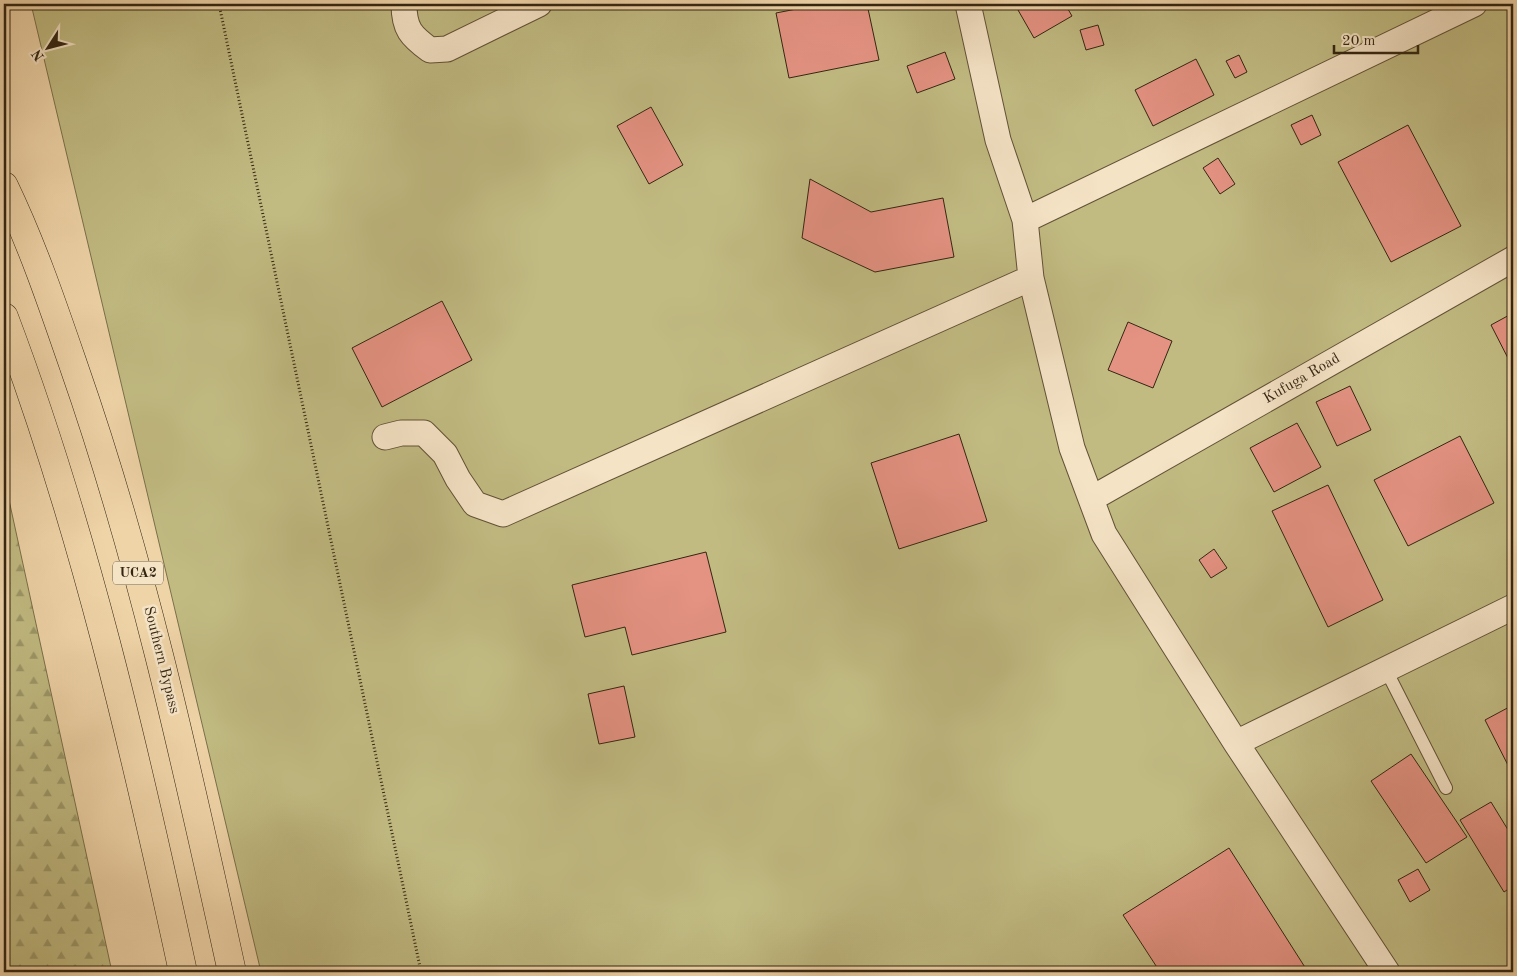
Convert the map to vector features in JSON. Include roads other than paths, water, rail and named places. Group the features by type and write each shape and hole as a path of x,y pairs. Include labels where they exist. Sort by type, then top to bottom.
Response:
{"highway":[{"name":"Southern Bypass","path":"4,186 54,310 90,411 149,609 232,972"},
{"name":"UCA2","path":"4,316 34,398 96,600 183,972"}],"street":[{"path":"404,4 404,21 414,38 430,50 447,49 539,4"},
{"path":"968,4 998,140 1025,220 1031,278 1072,448 1104,534 1236,742 1387,972"},
{"path":"1025,220 1474,4"},
{"name":"Kufuga Road","path":"1091,499 1513,259"},
{"path":"385,437 401,433 424,433 445,454 458,480 475,504 503,514 1031,278"},
{"path":"1236,742 1513,607"}],"lane":[{"path":"1386,670 1446,788"}]}
